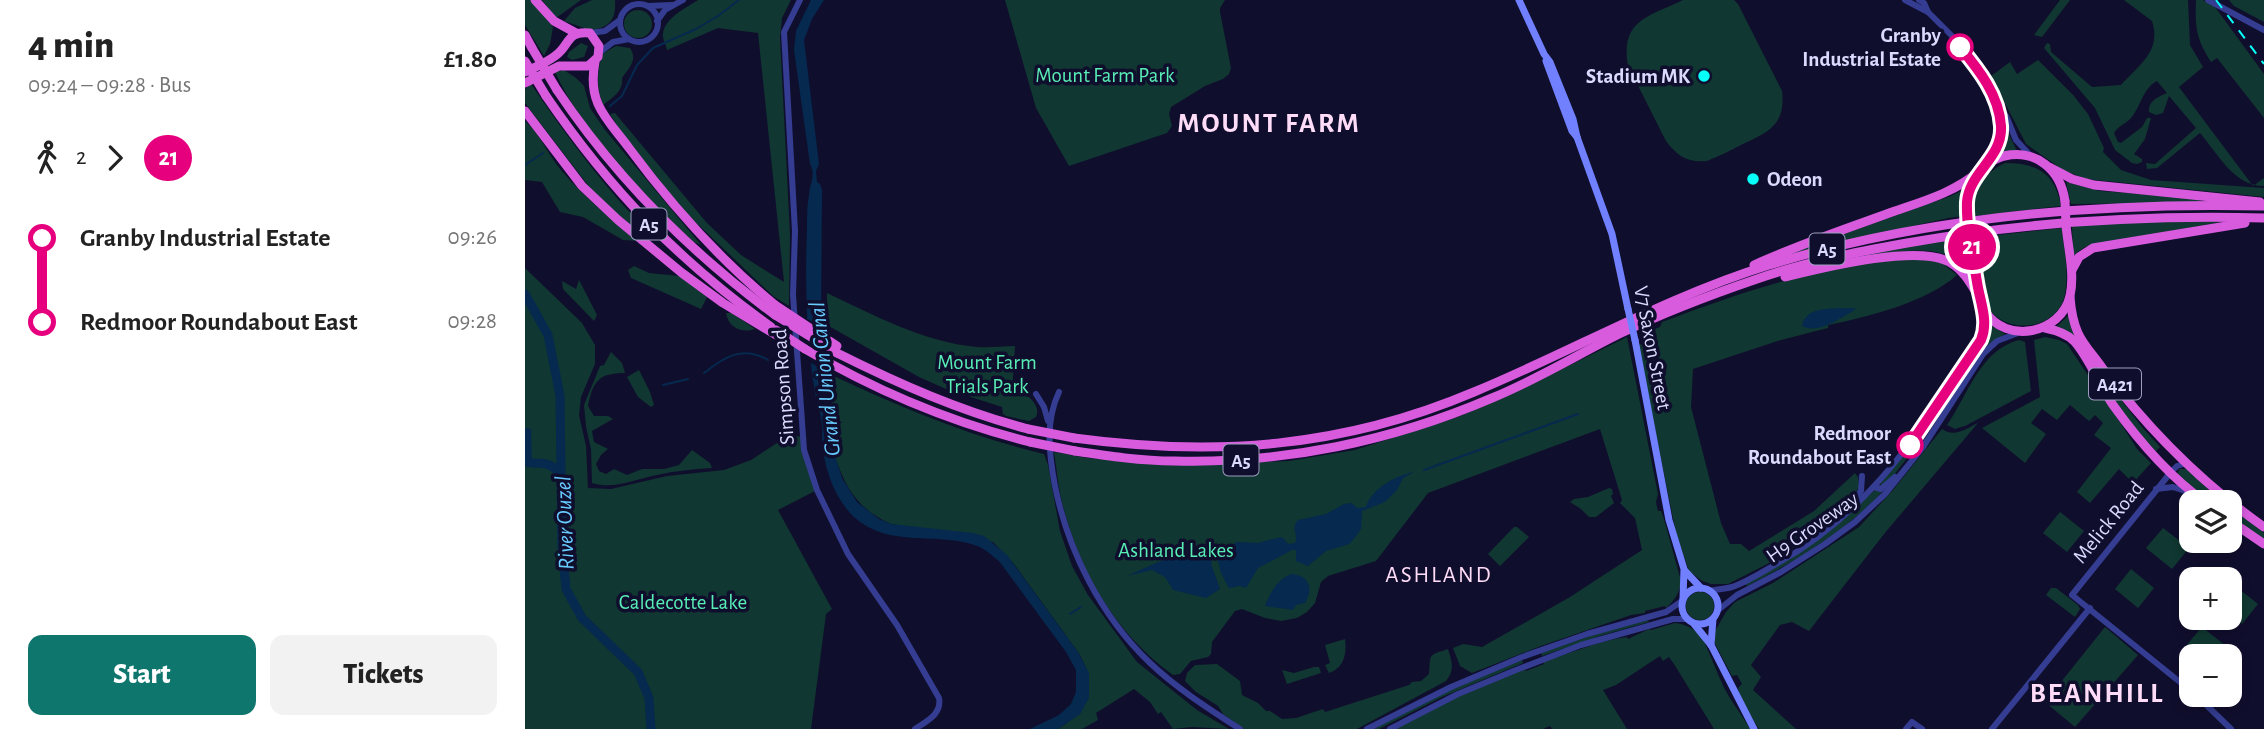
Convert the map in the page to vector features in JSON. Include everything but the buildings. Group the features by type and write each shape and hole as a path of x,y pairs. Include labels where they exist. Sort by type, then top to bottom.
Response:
{"highway":[{"path":"535,0 554,21 576,33 590,33 596,40 600,52 594,62 592,78 593,92 599,107 689,224 726,262 775,305 837,350"},
{"path":"525,72 555,57 576,33"},
{"name":"A5","path":"525,35 557,90 600,149 656,214 721,274 775,316 891,380 953,406 1028,429 1127,445 1185,449 1294,442 1347,432 1418,413 1473,393 1701,289 1767,266 1870,238 1959,222 2040,213 2161,206 2264,204"},
{"name":"A5","path":"525,61 546,96 589,156 652,227 702,275 776,332 837,368 944,416 986,431 1030,442 1122,458 1227,461 1299,454 1404,431 1496,397 1621,333 1697,301 1759,278 1830,258 1961,233 2095,221 2171,218 2264,220"},
{"path":"525,83 559,66 581,67 594,62"},
{"path":"525,111 582,186 618,220 723,303 776,332"},
{"path":"1701,289 1789,250 1933,197 1966,182 1987,164 2008,155 2033,158 2072,179 2094,185 2264,204"},
{"name":"A421","path":"2049,167 2059,181 2064,201 2072,316 2080,337 2126,398 2171,450 2178,467 2194,490"},
{"path":"1978,172 1969,191 1968,215 1982,305"},
{"path":"2071,275 2079,257 2093,248 2264,220"},
{"path":"1697,301 1796,274 1864,261 1917,255 1929,255 1950,262 1965,275 1990,317 1999,325 2020,332 2052,324 2070,297"},
{"name":"A421","path":"2043,328 2057,331 2074,342 2114,406 2161,461 2178,467 2216,490 2264,527"},
{"path":"2242,529 2264,544"}],"main road":[{"name":"V7 Saxon Street","path":"1519,0 1573,119 1612,234 1669,520 1684,569 1682,600"},
{"name":"V7 Saxon Street","path":"1684,569 1705,589"},
{"path":"1711,645 1717,599 1705,589 1690,591 1682,600 1683,614 1711,645 1753,729"},
{"path":"1694,624 1705,624 1715,615"}],"street":[{"path":"600,52 613,42 629,39 638,42 648,39 655,32 657,21 665,10 683,0"},
{"name":"Simpson Road","path":"800,0 784,32 795,231 793,295 804,450 817,490 848,554 897,625 939,698 939,710 915,729"},
{"path":"1905,0 1928,12"},
{"path":"1919,0 1969,58 1987,83 2018,144 2033,158"},
{"path":"2208,0 2264,30"},
{"path":"590,33 605,31 620,20 629,8 637,5 673,5"},
{"path":"646,6 654,12 657,21"},
{"path":"620,20 622,31 629,39"},
{"path":"1987,164 2001,134 1999,105"},
{"name":"H9 Groveway","path":"1705,589 1734,587 1789,557 1831,526 1874,487 1923,428 1981,340 1984,325 1982,305"},
{"name":"H9 Groveway","path":"1715,615 1737,595 1817,550 1855,522 1885,494 1908,467 1986,350 1997,341 2020,332"},
{"path":"1049,426 1052,407 1059,392"},
{"path":"1036,394 1044,407 1049,426 1054,477 1068,536 1081,567 1113,620 1151,663 1177,685 1240,729"},
{"path":"1874,487 1885,488 1908,467"},
{"name":"Melick Road","path":"2090,608 2072,594 2156,489 2178,467"},
{"path":"1831,526 1861,491 1862,476"},
{"path":"2156,489 2176,487 2182,490"},
{"path":"1367,729 1451,687 1522,657 1666,612 1682,600"},
{"path":"1992,729 2090,608 2179,681"},
{"path":"1390,729 1458,694 1581,645 1668,621 1686,619"},
{"path":"2208,707 2231,729"},
{"path":"1906,729 1912,722 1922,729"}],"green space":[{"path":"525,0 530,0 553,27 550,44 544,56 525,25"},
{"path":"542,0 581,0 556,18"},
{"path":"592,0 615,0 612,20 604,27 584,31 584,28 564,21 575,8"},
{"path":"698,0 791,0 782,18 780,37 790,235 789,306 773,296 684,211 621,132 610,114 615,113 707,223 741,255 784,282 758,33 718,28 667,50 663,35 668,22"},
{"name":"Mount Farm Park","path":"1005,0 1225,0 1220,12 1231,68 1223,79 1205,86 1171,107 1169,114 1172,126 1167,133 1069,166 1036,108"},
{"name":"Stadium MK","path":"1683,0 1734,0 1782,91 1781,112 1768,131 1707,161 1689,160 1670,146 1628,66 1628,39 1633,29 1648,16"},
{"path":"2060,0 2070,0 2042,37 2034,35"},
{"path":"2124,0 2188,0 2190,45 2203,67 2179,87 2251,184 2227,167 2200,133 2157,168 2147,169 2146,163 2155,164 2196,128 2169,96 2163,113 2156,115 2149,112 2152,102 2167,93 2157,81 2148,88 2131,118 2114,133 2121,143 2142,127 2147,118 2151,118 2145,139 2134,154 2142,159 2142,162 2132,163 2115,150 2095,108 2044,48 2047,43 2050,44 2051,52 2092,87 2121,85 2147,57 2154,41 2152,21"},
{"path":"2196,0 2203,0 2215,7 2264,74 2264,118 2217,58 2211,62 2206,54 2197,32"},
{"path":"2229,0 2264,0 2264,22 2234,6"},
{"path":"638,10 648,14 652,24 648,34 638,38 628,34 624,24 628,14"},
{"path":"581,43 588,46 584,57 572,60 567,57 569,52"},
{"path":"616,46 630,48 633,60 622,78 619,90 603,105 598,85 600,62 602,54"},
{"path":"2038,60 2088,114 2104,148 2103,152 2121,170 2151,180 2264,188 2264,197 2086,179 2063,170 2026,144 1991,76 2010,62 2017,74"},
{"path":"564,70 584,86 590,108 605,130 701,245 692,241 653,203 599,141 582,119 555,72"},
{"path":"531,84 589,164 655,238 643,235 597,197 525,103 525,89"},
{"path":"525,121 570,180 638,241 623,240 583,217 560,212 542,182 525,180"},
{"path":"2003,122 2017,151 1998,154 2003,139"},
{"path":"2005,163 2026,165 2043,172 2054,185 2061,206 1975,216 1975,199 1980,184 1991,172"},
{"path":"2264,178 2264,186 2255,185"},
{"path":"2066,182 2100,191 2199,198 2200,203 2071,204"},
{"path":"1967,188 1963,204 1964,216 1837,243 1780,259 1778,257 1951,196"},
{"path":"2220,219 2221,222 2085,247 2073,258 2072,225"},
{"path":"2062,228 2067,278 2060,307 2052,316 2041,322 2015,325 2003,321 1985,302 1979,270 1978,237"},
{"path":"1951,238 1967,239 1972,278 1952,258 1927,251 1896,252 1837,263 1838,260"},
{"path":"1929,258 1942,263 1957,275 1914,301 1861,318 1828,325 1828,328 1781,340 1693,369 1691,407 1721,523 1730,544 1741,544 1749,551 1814,511 1855,473 1859,487 1829,522 1781,557 1728,584 1702,581 1689,571 1676,533 1638,345 1642,344 1644,350 1649,349 1648,331 1660,327 1662,322 1793,278 1860,264"},
{"path":"634,266 649,273 680,276 707,297 701,309 631,278 628,270"},
{"name":"Caldecotte Lake","path":"525,268 582,323 595,345 595,364 581,397 579,415 586,446 588,488 611,489 667,476 724,470 751,460 789,437 802,436 817,490 778,510 832,609 826,614 811,729 525,729"},
{"path":"579,280 597,315 594,321 563,289 562,281 576,289"},
{"name":"Mount Farm Trials Park","path":"827,293 937,340 977,347 1015,346 1012,392 1021,391 1031,399 1037,409 1036,417 1029,421 1006,416 1002,407 946,389 919,377 827,325"},
{"path":"726,313 732,313 755,329 745,331 736,328"},
{"path":"2069,315 2090,359 2160,447 2156,451 2113,401 2089,364 2056,327"},
{"path":"1988,323 2005,334 1984,348 1938,418 1934,416 1984,340"},
{"name":"Ashland Lakes","path":"1627,337 1658,494 1656,502 1664,519 1681,581 1677,596 1666,608 1665,606 1631,615 1472,673 1460,666 1453,648 1463,644 1482,647 1570,597 1642,550 1635,518 1620,503 1622,500 1600,429 1428,493 1376,561 1328,576 1321,582 1315,603 1307,612 1297,618 1281,621 1242,609 1235,611 1212,642 1211,654 1191,661 1180,674 1173,675 1153,659 1118,622 1103,601 1070,531 1061,499 1054,452 1087,458 1171,465 1289,461 1355,450 1458,417"},
{"path":"2045,337 2067,344 2137,449 2151,463 2133,483 2119,469 2090,503 2077,492 2111,448 2094,435 2103,423 2095,415 2089,421 2070,405 2057,420 2042,409 2031,423 2046,434 2025,463 1982,428 2040,397 2034,340"},
{"path":"2019,340 2025,342 2031,391 1965,426 1955,429 1947,425 1985,363 1994,353"},
{"path":"611,352 622,363 625,373 609,375 599,380 592,390 588,406 594,416 608,416 613,419 592,431 594,442 608,449 596,464 599,471 606,474 614,469 627,475 642,469 664,469 679,465 692,450 710,463 712,468 671,472 617,485 592,483 591,449 584,405 600,366 604,365"},
{"path":"639,370 650,392 654,405 651,407 638,397 627,377"},
{"path":"825,372 932,419 1044,454 1060,531 1072,566 1088,595 1137,662 1197,710 1229,729 1173,729 1161,712 1158,714 1150,702 1134,689 1096,713 1098,720 1082,729 1058,729 1078,713 1088,695 1088,675 1078,652 1014,564 993,542 891,524 863,506 846,483 825,425 835,427 842,422 826,417 828,403"},
{"path":"1931,421 1934,423 1891,479 1882,486 1880,484"},
{"path":"1978,423 1884,534 1809,631 1792,622 1780,625 1751,665 1761,677 1753,690 1796,729 1759,729 1740,698 1738,688 1742,684 1737,675 1732,676 1715,644 1715,631 1726,612 1735,602 1773,583 1859,527 1942,429 1956,433"},
{"path":"2179,469 2187,469 2208,490 2194,490 2177,475"},
{"path":"1612,489 1614,503 1596,517 1589,517 1570,502 1574,499 1588,497"},
{"path":"1875,490 1883,491 1853,520 1784,566 1747,586 1745,584 1850,513"},
{"path":"2060,512 2084,531 2067,552 2043,533"},
{"path":"2242,516 2264,533 2264,541 2242,525"},
{"path":"1514,527 1529,537 1500,566 1488,554"},
{"path":"2163,528 2179,540 2179,553 2185,553 2172,569 2146,548"},
{"path":"2131,569 2154,588 2138,608 2115,589"},
{"path":"2051,588 2056,588 2078,605 2080,609 2075,617 2046,595"},
{"path":"2242,591 2258,604 2242,624"},
{"path":"1700,592 1710,596 1714,606 1710,616 1700,620 1690,616 1686,606 1690,596"},
{"path":"1648,620 1649,622 1542,656 1541,653 1593,635"},
{"path":"1675,623 1689,627 1700,635 1724,687 1750,729 1714,729 1669,657 1663,661 1660,656 1616,685 1603,690 1627,729 1552,729 1550,726 1543,729 1392,729 1455,698 1524,669 1526,671 1544,664 1543,662 1595,644 1627,637 1628,639 1649,629"},
{"path":"2105,627 2138,655 2075,727 2045,702"},
{"path":"2199,630 2206,630 2223,644 2188,644"},
{"path":"1345,639 1343,660 1338,668 1329,673 1325,665 1330,663 1325,645"},
{"path":"1448,649 1452,666 1446,681 1357,729 1244,729 1185,681 1187,673 1195,665 1217,664 1240,681 1242,695 1282,719 1296,718 1323,709 1325,712 1421,681 1429,674 1431,656"},
{"path":"1522,660 1523,663 1442,697 1379,729 1373,729 1452,689"},
{"path":"1319,667 1321,673 1287,684 1282,670 1294,673"}],"water":[{"name":"Grand Union Canal","path":"811,0 824,0 812,19 804,40 819,164 816,171 817,182 822,190 821,326 828,403 825,425 842,478 857,502 879,519 891,524 984,536 1007,555 1078,652 1089,673 1089,698 1080,714 1058,729 1030,729 1059,715 1071,704 1076,692 1076,670 1066,652 999,561 980,547 962,542 898,536 868,527 854,517 841,501 828,472 812,372 807,310 807,211 813,172 794,50 796,31"},
{"path":"1856,309 1822,327 1802,326 1804,319 1815,311"},
{"path":"525,428 531,429 532,466 525,467"},
{"path":"1414,472 1403,478 1397,490 1385,502 1362,511 1361,529 1349,544 1326,551 1308,566 1296,561 1296,550 1292,550 1258,568 1246,588 1229,588 1217,557 1213,557 1211,564 1220,589 1206,598 1173,590 1165,577 1152,570 1127,576 1165,559 1189,554 1196,549 1219,552 1237,542 1258,543 1281,537 1288,544 1295,543 1295,526 1298,520 1326,514 1344,504 1352,503 1357,508 1366,507 1373,494 1385,484"},
{"path":"1292,574 1302,577 1308,584 1309,592 1305,603 1296,605 1293,610 1265,606 1279,582"}],"pier":[{"path":"804,317 825,329 828,373 808,361"}],"waterway":[{"path":"610,106 622,96 637,65 653,48 696,29 739,0"},
{"path":"525,165 543,153"},
{"name":"River Ouzel","path":"525,294 548,335 560,396 562,546 566,589 582,618 638,672 649,698 651,729"},
{"path":"704,373 726,358 742,353 768,360"},
{"path":"663,385 688,379"},
{"path":"1424,470 1578,414"},
{"path":"532,463 552,466 560,476"},
{"path":"1070,614 1081,607"}],"railway":[{"path":"2216,0 2264,64"}],"bus line":[{"name":"21","path":"1910,445 1981,340 1984,331 1967,205 1971,185 1996,149 2001,127 1999,105 1987,83 1960,47"}],"place":[{"name":"Granby Industrial Estate","path":"1960,47"},
{"name":"Stadium MK","path":"1704,76"},
{"name":"Odeon","path":"1753,179"},
{"name":"Redmoor Roundabout East","path":"1910,445"}],"district":[{"name":"MOUNT FARM","path":"1269,122"},
{"name":"ASHLAND","path":"1439,574"},
{"name":"BEANHILL","path":"2097,692"}]}
